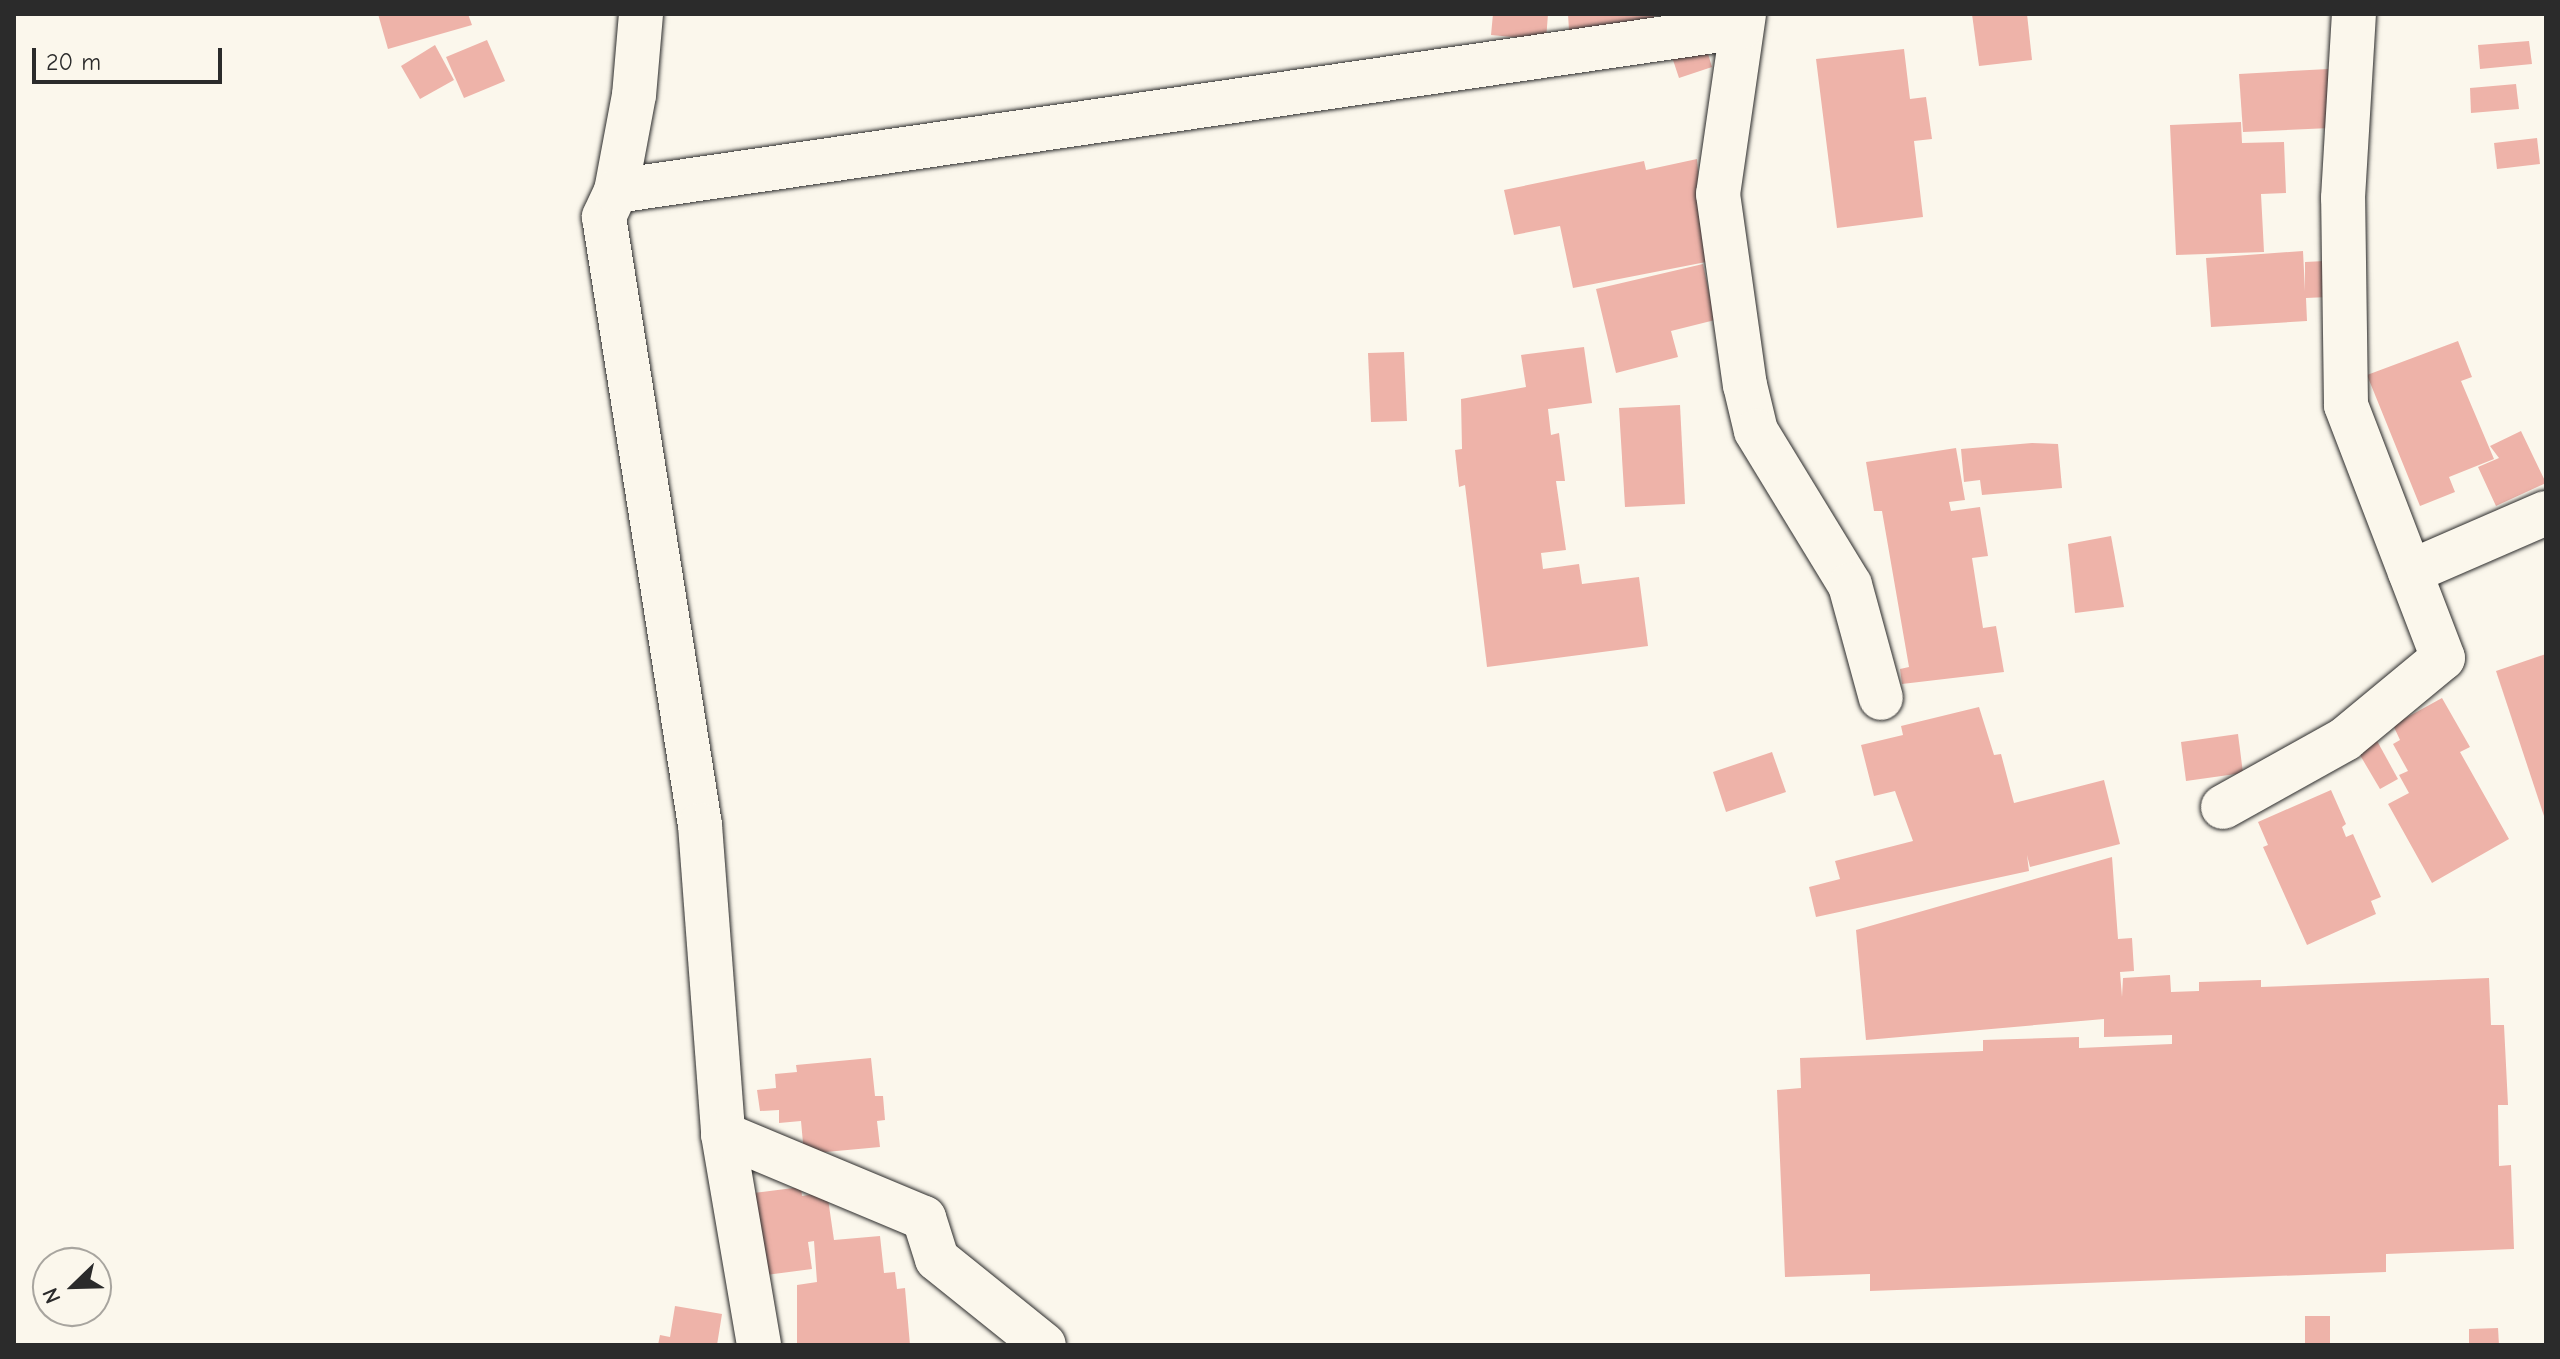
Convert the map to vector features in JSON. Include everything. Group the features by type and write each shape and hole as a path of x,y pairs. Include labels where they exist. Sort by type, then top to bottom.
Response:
{"street":[{"path":"641,14 634,95 616,191 604,217 700,825 723,1134 759,1345"},
{"path":"2223,807 2345,739 2443,658 2346,405 2343,198 2354,14"},
{"path":"616,191 1742,20 1718,194 1745,385 1756,431 1850,585 1881,698"},
{"path":"2410,572 2546,513"},
{"path":"723,1134 924,1218 937,1259 1044,1345"}],"building":[{"path":"378,14 468,14 472,25 388,49"},
{"path":"1493,14 1548,14 1546,40 1491,35"},
{"path":"1568,14 1654,14 1655,27 1569,30"},
{"path":"1972,14 2027,14 2032,60 1979,66"},
{"path":"487,40 505,81 464,98 446,57"},
{"path":"2529,41 2532,64 2480,69 2478,45"},
{"path":"435,45 454,80 420,99 401,66"},
{"path":"1706,47 1712,67 1679,78 1672,57"},
{"path":"1904,49 1910,99 1926,97 1932,139 1914,141 1923,217 1837,228 1816,59"},
{"path":"2328,69 2330,128 2243,132 2239,74"},
{"path":"2516,84 2519,109 2471,113 2470,88"},
{"path":"2241,122 2242,143 2284,142 2286,193 2261,194 2264,252 2176,255 2170,125"},
{"path":"2537,138 2540,164 2497,169 2494,143"},
{"path":"1697,159 1706,262 1573,288 1560,226 1514,235 1504,190 1644,161 1646,170"},
{"path":"2303,251 2305,291 2305,262 2325,261 2328,297 2306,298 2307,321 2211,327 2206,258"},
{"path":"1703,264 1715,320 1671,331 1678,357 1616,373 1596,289"},
{"path":"2458,341 2472,377 2461,381 2494,459 2449,477 2455,492 2420,506 2367,375"},
{"path":"1584,347 1592,403 1548,409 1551,435 1559,433 1565,481 1556,481 1566,550 1541,553 1543,569 1579,564 1582,584 1639,577 1648,646 1487,667 1465,485 1459,487 1455,450 1462,449 1461,399 1526,387 1521,355"},
{"path":"1404,352 1407,421 1371,422 1368,353"},
{"path":"1680,405 1685,504 1625,507 1619,408"},
{"path":"2521,431 2546,483 2496,506 2478,467 2499,458 2490,446"},
{"path":"2058,444 2062,488 1982,495 1980,480 1964,482 1961,449"},
{"path":"1956,448 1965,500 1949,502 1951,511 1980,507 1988,556 1972,558 1983,628 1996,626 2004,672 1902,684 1900,669 1909,667 1882,511 1874,511 1866,462"},
{"path":"2111,536 2124,607 2075,613 2068,544"},
{"path":"2546,654 2546,819 2545,819 2496,671"},
{"path":"2442,698 2470,747 2460,752 2509,839 2432,883 2388,804 2409,793 2399,775 2408,771 2393,744 2400,740 2393,725"},
{"path":"1979,707 1994,755 2001,754 2014,803 2104,780 2120,844 2030,867 2027,855 2029,871 1816,917 1809,887 1840,879 1835,861 1913,841 1895,791 1874,796 1861,745 1903,735 1901,726"},
{"path":"2238,734 2243,773 2186,781 2181,742"},
{"path":"2376,739 2398,779 2380,789 2357,750"},
{"path":"1772,752 1786,792 1726,812 1713,772"},
{"path":"2331,790 2346,824 2342,827 2346,837 2353,834 2381,897 2371,901 2376,914 2307,945 2263,847 2268,845 2258,822"},
{"path":"2112,857 2118,939 2132,938 2134,971 2120,972 2122,997 2123,978 2170,975 2171,992 2199,991 2199,982 2261,980 2261,987 2489,978 2491,1025 2504,1025 2508,1105 2498,1105 2499,1166 2511,1165 2514,1249 2386,1254 2386,1272 1870,1291 1870,1274 1785,1277 1777,1090 1801,1088 1800,1058 1983,1051 1983,1040 2079,1037 2079,1048 2172,1044 2172,1035 2104,1037 2104,1019 1866,1040 1856,930"},
{"path":"871,1058 875,1096 883,1096 885,1120 877,1121 880,1147 804,1154 801,1121 779,1123 779,1110 760,1111 757,1090 776,1088 775,1074 797,1072 796,1065"},
{"path":"801,1187 802,1196 827,1192 834,1240 880,1236 884,1273 895,1272 897,1289 905,1288 910,1345 797,1345 797,1285 817,1282 814,1241 808,1242 812,1269 766,1275 753,1193"},
{"path":"675,1306 722,1314 717,1345 658,1345 660,1335 670,1337"},
{"path":"2305,1316 2330,1316 2330,1345 2305,1345"},
{"path":"2498,1328 2499,1345 2469,1345 2469,1329"}]}
